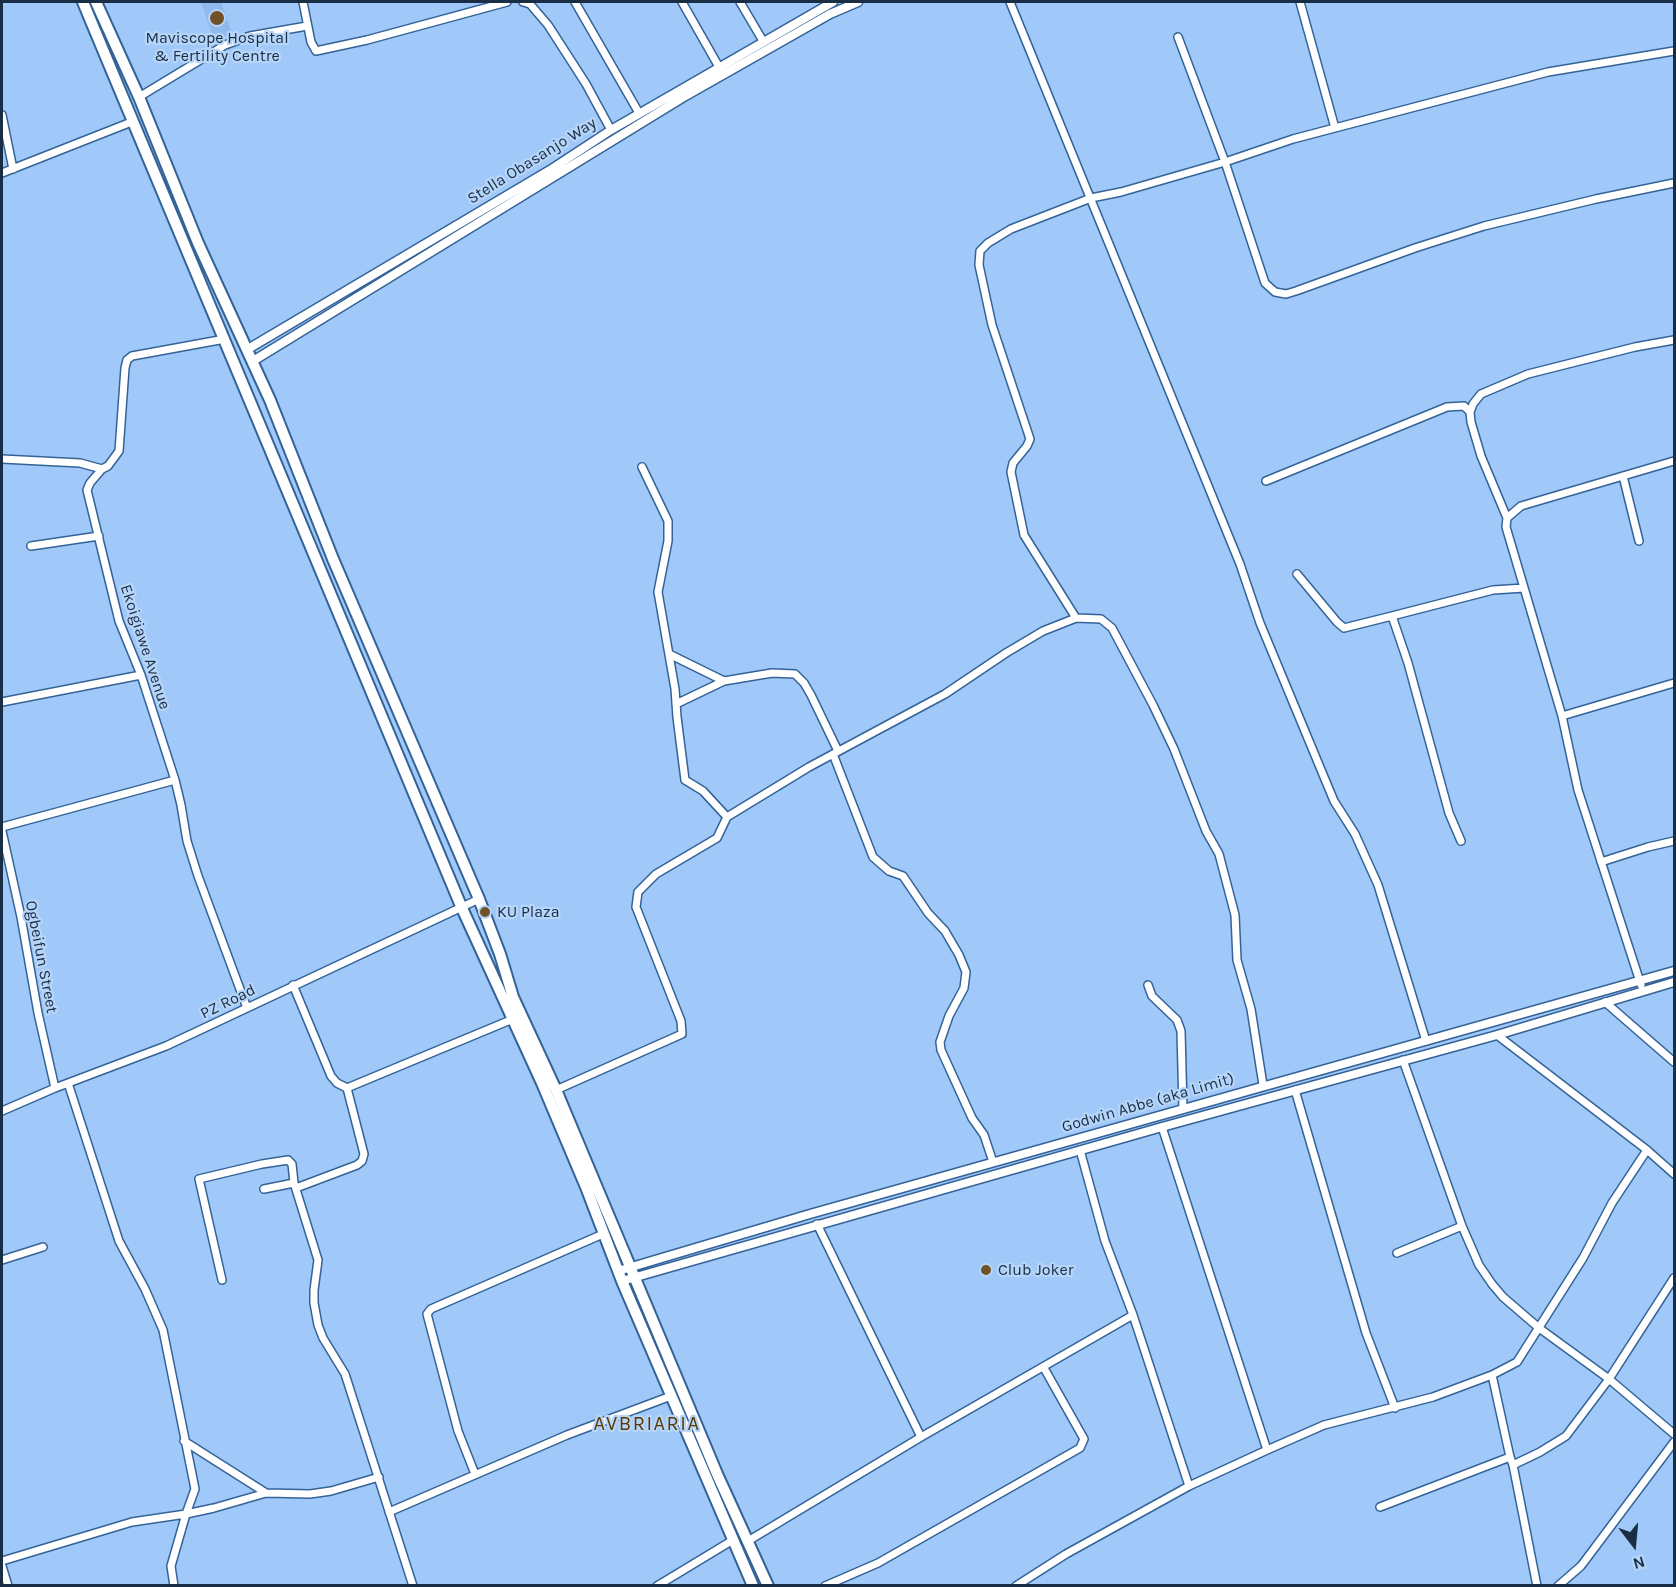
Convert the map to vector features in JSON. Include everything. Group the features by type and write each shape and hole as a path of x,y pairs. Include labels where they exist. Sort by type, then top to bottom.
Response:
{"highway":[{"path":"83,2 461,906 513,1018 582,1178 620,1276 753,1586"},
{"path":"96,2 139,97 198,243 254,361 333,559 479,899 500,954 513,998 556,1090 717,1474 768,1586"}],"street":[{"path":"303,2 307,26 316,51 367,40 507,2"},
{"path":"523,2 530,4 548,25 586,84 611,130"},
{"path":"575,2 639,113"},
{"path":"682,2 719,67"},
{"path":"740,2 763,41"},
{"name":"Stella Obasanjo Way","path":"248,349 550,170 639,113 833,2"},
{"path":"254,361 682,98 830,14 858,2"},
{"path":"1010,2 1240,564 1260,623 1334,801 1355,834 1378,885 1426,1041"},
{"path":"1300,2 1335,128"},
{"path":"139,97 225,45 250,36 307,26"},
{"path":"1178,37 1225,162 1265,283 1275,292 1286,294 1484,226 1674,183"},
{"path":"1076,618 1024,535 1011,472 1013,464 1028,446 1030,439 992,325 979,265 980,251 988,243 1011,229 1091,198 1121,192 1335,128 1548,72 1674,51"},
{"path":"2,116 13,169"},
{"path":"2,173 134,121"},
{"name":"Ekoigiawe Avenue","path":"225,339 132,356 128,360 125,368 118,451 87,490 119,621 141,675 175,780 182,805 187,841 198,876 247,1008"},
{"path":"1470,412 1481,394 1528,374 1635,347 1674,340"},
{"path":"1266,481 1447,407 1464,406 1470,412 1481,456 1507,518 1506,527 1562,716 1578,790 1642,990"},
{"path":"2,459 80,463 102,469"},
{"path":"1507,518 1521,506 1674,461"},
{"path":"642,467 668,521 668,541 658,592 664,637 669,654 685,780 703,791 728,817"},
{"path":"1623,476 1639,541"},
{"path":"31,546 99,536"},
{"path":"1297,574 1344,628 1493,590 1524,588"},
{"path":"1392,616 1408,663 1449,813 1461,840"},
{"path":"556,1090 682,1034 681,1022 636,907 638,892 656,874 717,838 728,817 835,753 945,694 1043,631 1076,618 1101,619 1112,628 1170,740 1206,831 1219,854 1235,915 1237,960 1251,1009 1263,1086"},
{"path":"669,654 724,681"},
{"path":"676,704 724,681 772,673 795,674 804,683 835,753 873,856 890,871 903,876 927,913 945,931 959,954 966,972 964,988 949,1016 940,1042 941,1050 972,1118 984,1135 993,1162"},
{"path":"2,702 141,675"},
{"path":"1562,716 1674,683"},
{"path":"2,829 175,780"},
{"name":"Ogbeifun Street","path":"2,829 55,1088"},
{"path":"1601,862 1674,841"},
{"name":"PZ Road","path":"2,1111 55,1088 166,1046 479,899"},
{"name":"Godwin Abbe (aka Limit)","path":"620,1276 630,1266 1674,971"},
{"name":"Godwin Abbe (aka Limit)","path":"620,1276 635,1278 666,1267 1162,1126 1497,1035 1674,982"},
{"path":"264,1189 295,1186 357,1165 362,1161 364,1154 347,1088 332,1076 293,985"},
{"path":"1148,985 1152,996 1177,1020 1181,1031 1183,1109"},
{"path":"1605,1002 1674,1062"},
{"path":"1516,1016 1519,1028"},
{"path":"347,1088 513,1018"},
{"path":"1497,1035 1647,1150 1674,1174"},
{"path":"1403,1060 1462,1226 1479,1265 1492,1284 1503,1297 1539,1328 1609,1379 1674,1434"},
{"path":"68,1083 118,1241 146,1288 164,1330 195,1489 171,1566 174,1586"},
{"path":"1295,1090 1366,1333 1395,1408"},
{"path":"1162,1126 1267,1450"},
{"path":"1080,1150 1105,1241 1133,1315 1189,1486"},
{"path":"1016,1586 1066,1554 1189,1486 1267,1450 1324,1425 1395,1408 1433,1396 1492,1375 1517,1362 1583,1258 1612,1203 1647,1150"},
{"path":"222,1280 200,1179 285,1159 291,1164 295,1186 318,1260 314,1290 318,1325 323,1338 345,1374 413,1586"},
{"path":"817,1224 921,1437"},
{"path":"1397,1253 1462,1226"},
{"path":"475,1474 458,1431 427,1314 431,1309 603,1234"},
{"path":"2,1260 42,1246"},
{"path":"1513,1465 1566,1436 1609,1379 1674,1278"},
{"path":"748,1541 921,1437 1133,1315"},
{"path":"825,1586 878,1563 1080,1448 1084,1438 1044,1368"},
{"path":"1492,1375 1537,1586"},
{"path":"389,1512 567,1436 671,1396"},
{"path":"184,1441 266,1493"},
{"path":"1558,1586 1581,1566 1674,1442"},
{"path":"1380,1507 1510,1456"},
{"path":"2,1561 132,1522 214,1508 266,1493 310,1494 331,1491 379,1477"},
{"path":"657,1586 733,1540"},
{"path":"2,1566 8,1586"}],"shaded area":[{"name":"Maviscope Hospital & Fertility Centre","path":"201,2 221,2 232,34 214,40"}],"place":[{"name":"Maviscope Hospital & Fertility Centre","path":"217,18"},
{"name":"KU Plaza","path":"485,912"},
{"name":"Club Joker","path":"986,1270"}],"district":[{"name":"AVBRIARIA","path":"647,1424"}]}
